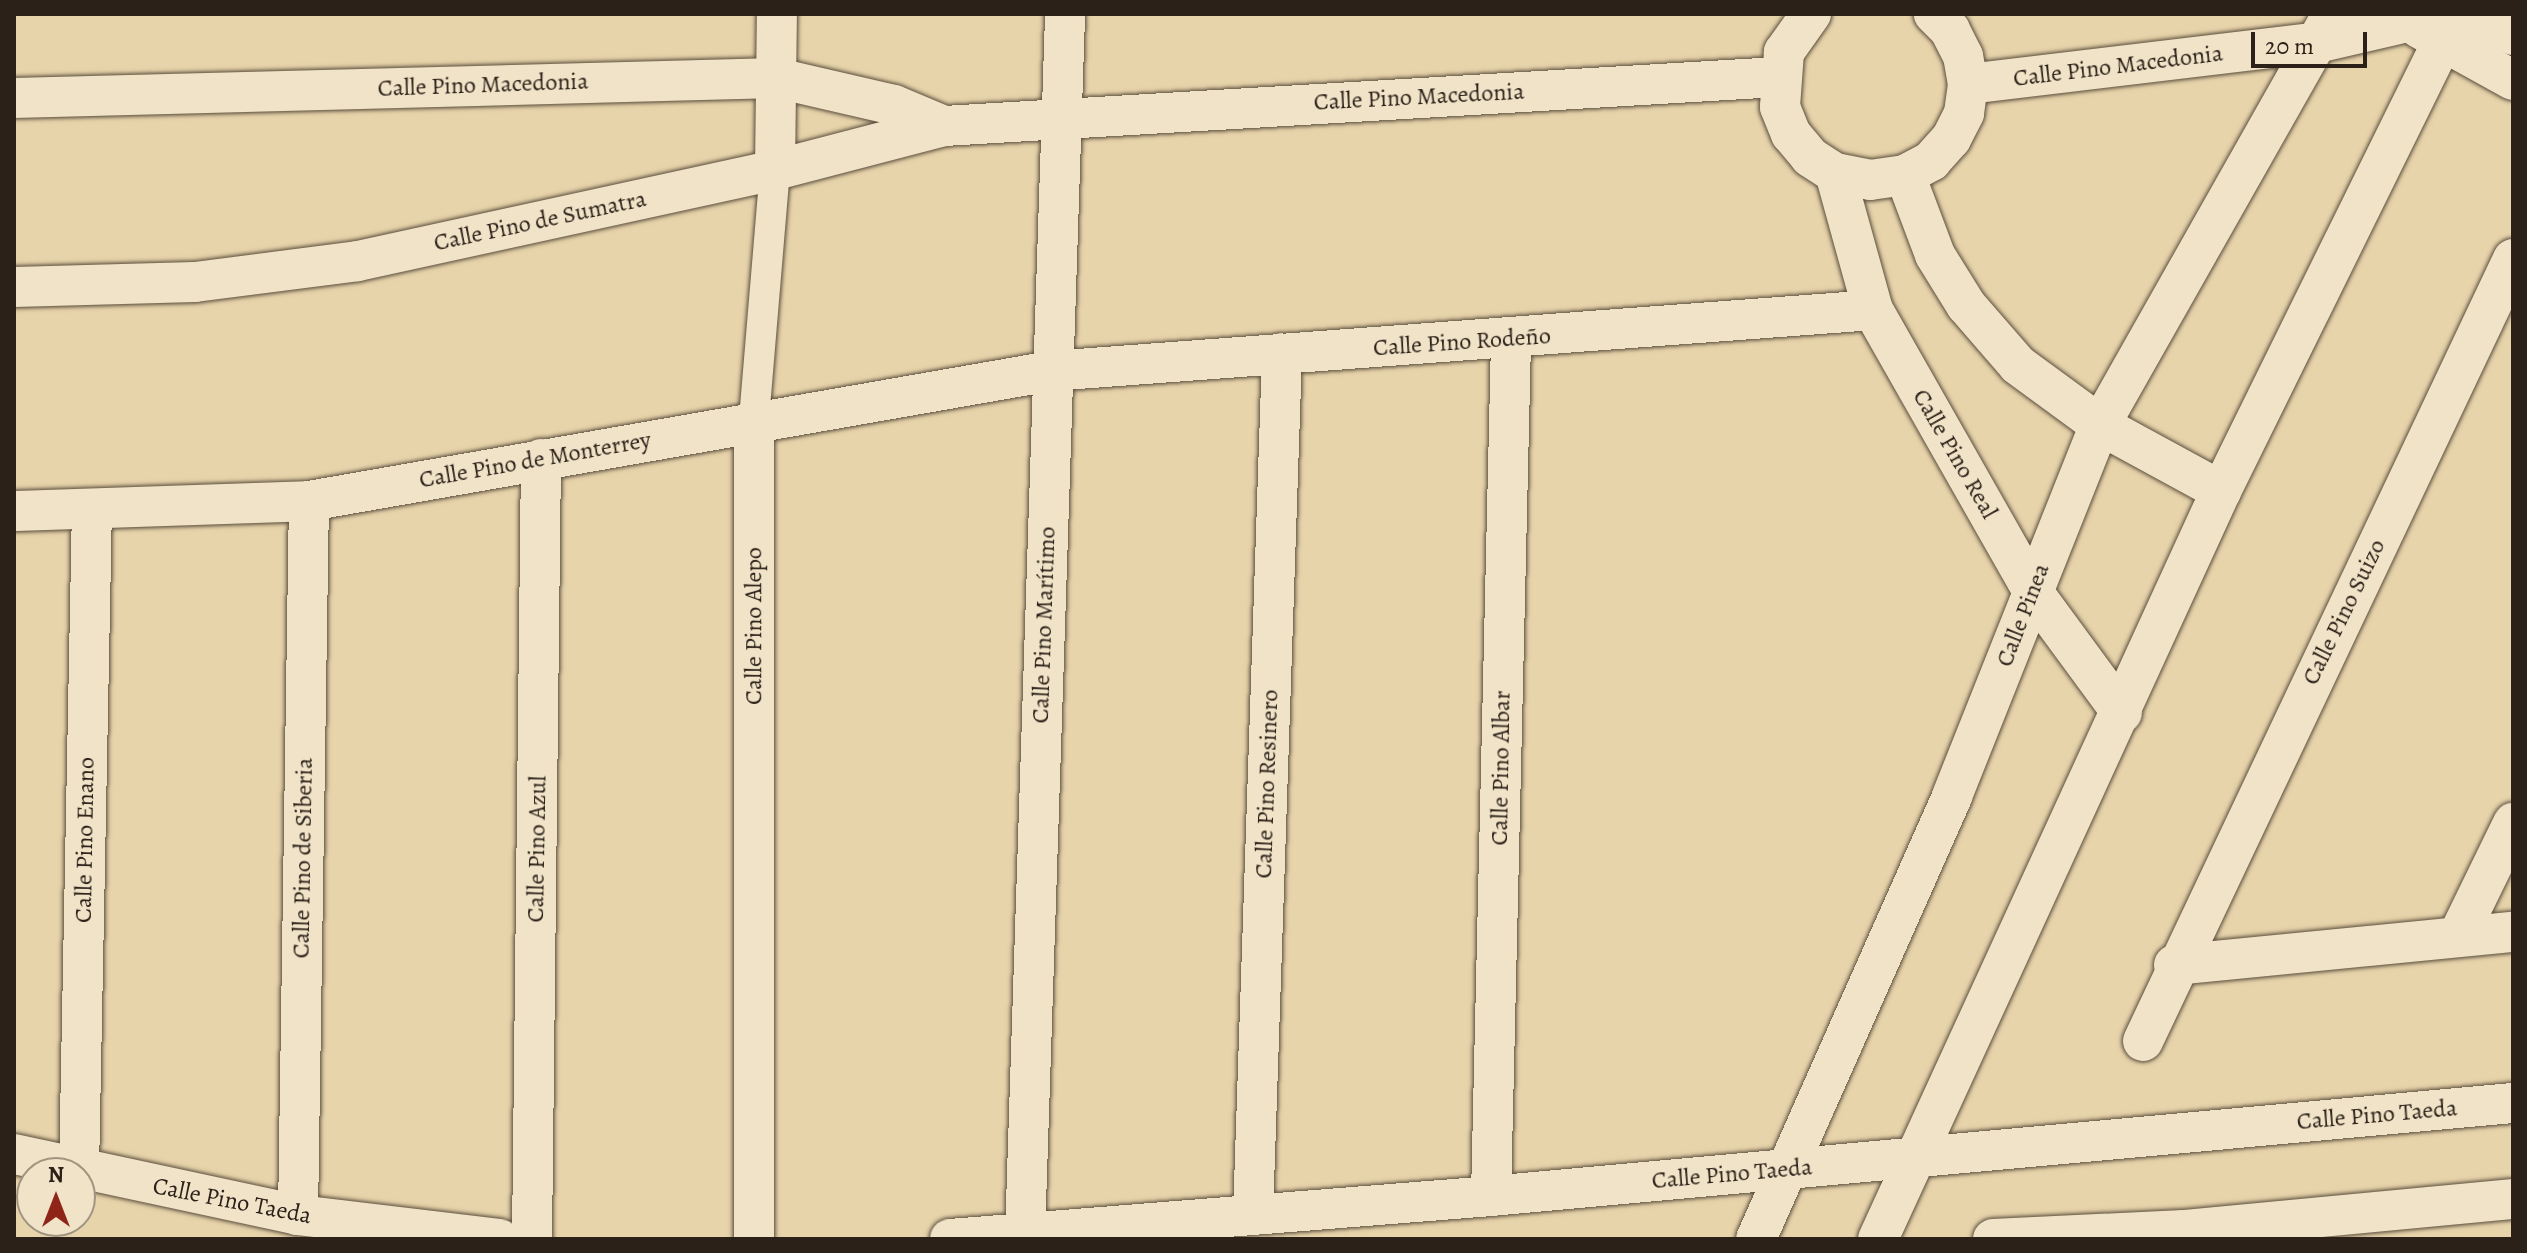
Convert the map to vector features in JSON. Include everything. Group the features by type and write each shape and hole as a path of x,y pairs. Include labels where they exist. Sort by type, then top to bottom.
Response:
{"street":[{"name":"Calle Pino Alepo","path":"754,1239 754,419 775,170 777,14"},
{"name":"Calle Pino Marítimo","path":"1025,1235 1065,14"},
{"path":"1811,14 1784,52 1778,77 1780,107 1791,134 1810,157 1835,173 1870,180 1905,175 1931,161 1951,139 1964,113 1968,84 1956,43 1934,14"},
{"path":"2467,14 2513,35"},
{"name":"Calle Pino Macedonia","path":"1968,84 2327,28 2437,23"},
{"path":"1878,1239 1913,1155 2122,713 2437,23 2513,80"},
{"name":"Calle Pinea","path":"1756,1239 1952,796 2100,425 2327,28"},
{"name":"Calle Pino Macedonia","path":"1061,118 1778,77"},
{"name":"Calle Pino Macedonia","path":"14,98 777,78 894,105 944,126"},
{"name":"Calle Pino de Sumatra","path":"14,287 269,275 358,261 775,170 944,126 1061,118"},
{"name":"Calle Pino Real","path":"1835,173 1873,310 2033,592 2122,713"},
{"path":"1905,175 1935,255 1966,305 2018,365 2100,425 2221,491"},
{"name":"Calle Pino Suizo","path":"2143,1041 2174,965 2513,259"},
{"name":"Calle Pino Rodeño","path":"1051,371 1873,310"},
{"name":"Calle Pino Albar","path":"1491,1196 1511,339"},
{"name":"Calle Pino Resinero","path":"1253,1215 1282,353"},
{"name":"Calle Pino de Monterrey","path":"14,511 309,501 754,419 1051,371"},
{"name":"Calle Pino Azul","path":"532,1239 541,459"},
{"name":"Calle Pino de Siberia","path":"298,1215 309,501"},
{"name":"Calle Pino Enano","path":"79,1157 92,509"},
{"path":"2458,936 2513,823"},
{"path":"2174,965 2513,932"},
{"name":"Calle Pino Taeda","path":"950,1239 1491,1196 1913,1155 2513,1103"},
{"name":"Calle Pino Taeda","path":"96,1174 298,1215 500,1239"},
{"path":"1993,1239 2406,1225 2513,1199"}]}
